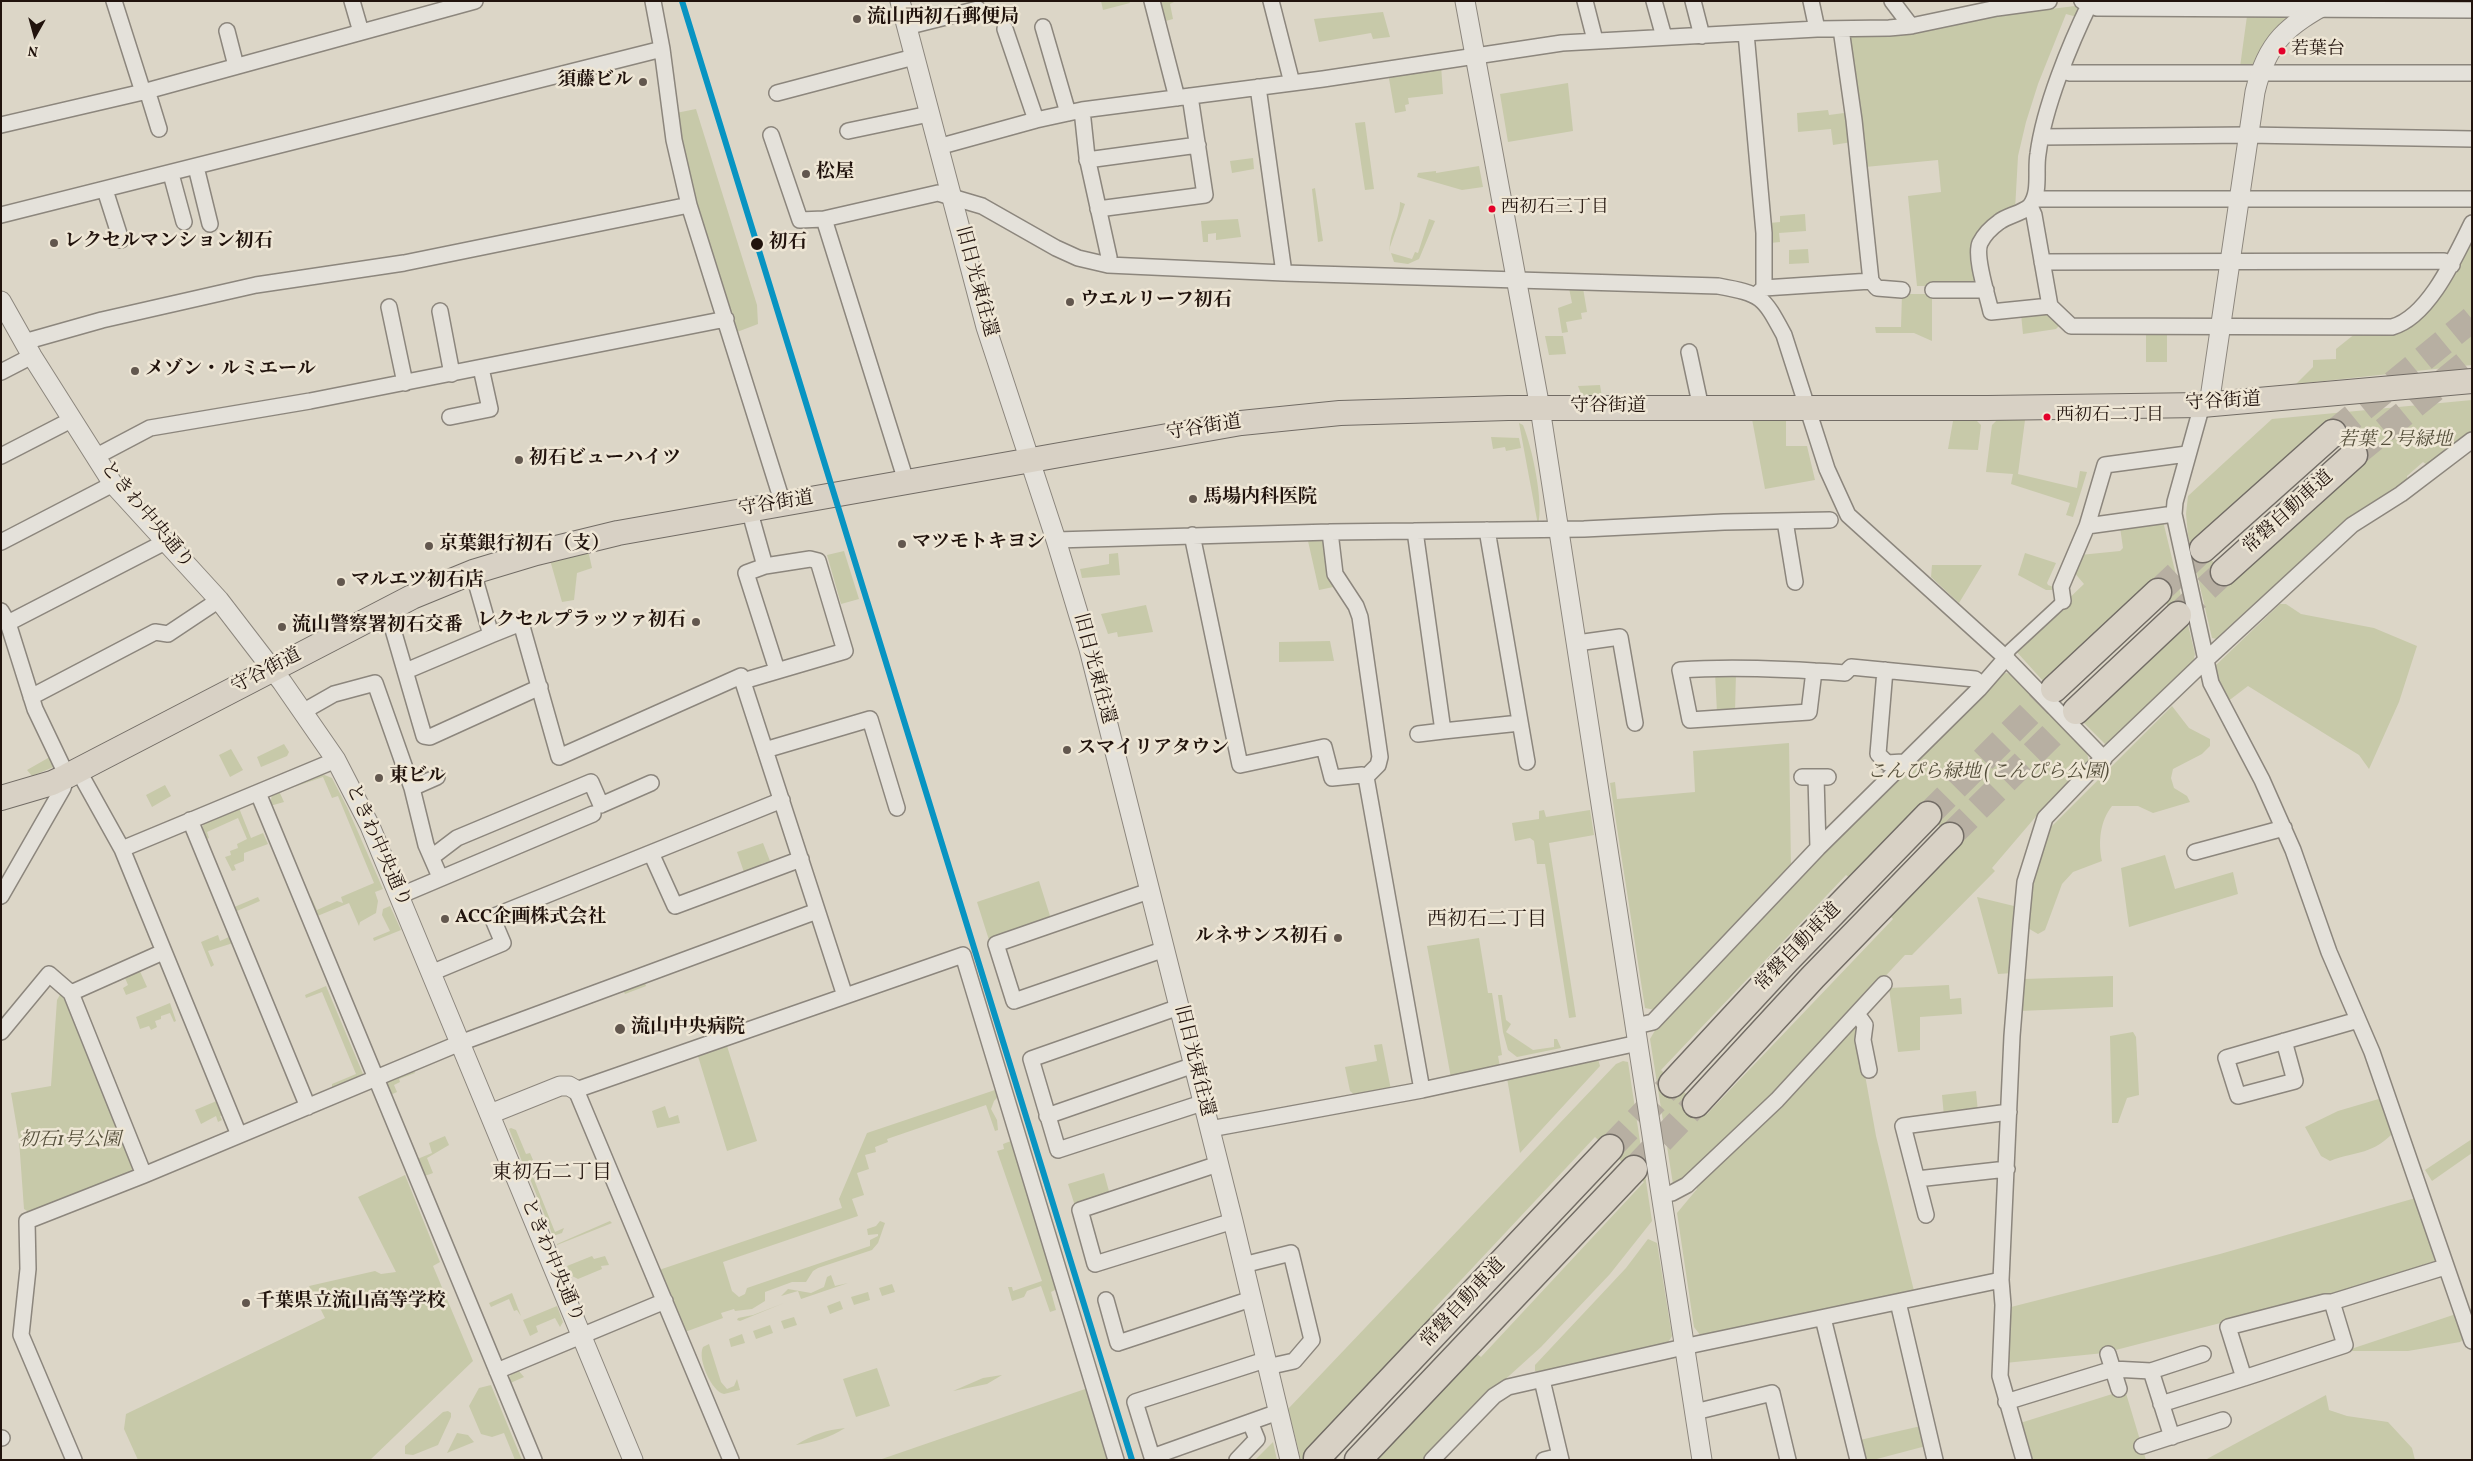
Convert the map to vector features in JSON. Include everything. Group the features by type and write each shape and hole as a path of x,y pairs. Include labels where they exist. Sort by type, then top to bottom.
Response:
{"highway":[{"name":"常磐自動車道","path":"2203,549 2334,433"},
{"name":"常磐自動車道","path":"2224,572 2354,455"},
{"path":"2054,689 2158,592"},
{"path":"2076,712 2178,615"},
{"name":"常磐自動車道","path":"1672,1084 1787,960 1928,815"},
{"name":"常磐自動車道","path":"1696,1104 1813,977 1950,836"},
{"name":"常磐自動車道","path":"1317,1458 1610,1148"},
{"name":"常磐自動車道","path":"1358,1460 1634,1170"}],"main road":[{"name":"守谷街道","path":"1,798 52,783 73,773 387,609 473,572 536,553 591,540 749,509 1241,422 1374,411 1540,408 2206,405 2472,381"}],"street":[{"path":"114,1 159,129"},
{"path":"352,1 361,32"},
{"path":"1,125 145,91 475,1"},
{"path":"653,1 662,49 674,140 689,205 783,504"},
{"name":"旧日光東往還","path":"900,1 979,302 1056,540 1091,657 1210,1129 1288,1452"},
{"path":"1098,209 1205,195 1198,145 1152,1"},
{"path":"1271,1 1292,83"},
{"path":"1465,1 1540,408 1702,1460"},
{"path":"1585,1 1595,40"},
{"path":"1654,1 1664,37"},
{"path":"1693,1 1702,36"},
{"path":"1811,1 1817,29"},
{"path":"1892,1 1911,26"},
{"path":"938,147 1075,111 1292,83 1595,40 1911,26 1997,8 2049,1"},
{"path":"2472,10 2326,5 2097,8 2087,2 2041,137 2037,156 2033,202 2050,306 2071,326 2220,325 2392,328 2400,325 2414,314 2436,291 2452,265 2472,223"},
{"path":"2326,5 2298,22 2275,43 2259,73 2206,405 2187,454 2175,502 2174,514 2211,683 2262,780 2284,828 2309,893 2328,952 2358,1020 2394,1114 2472,1341"},
{"path":"906,27 978,9"},
{"path":"1043,27 1075,111 1088,160 1108,265"},
{"path":"1005,29 1036,120"},
{"path":"1841,29 1854,120 1871,282 1877,288 1902,290"},
{"path":"227,32 236,66"},
{"path":"1746,33 1764,233 1760,291 1784,336 1831,480 1848,515 2006,658 2104,758"},
{"path":"1,216 662,49"},
{"path":"777,93 914,57"},
{"path":"2062,71 2070,73 2472,73"},
{"path":"1258,87 1284,273"},
{"path":"848,131 929,114"},
{"path":"771,135 800,220 824,220 938,193 982,206 1056,248 1078,258 1108,265 1284,273 1718,286 1760,291 1871,282"},
{"path":"2041,137 2248,135 2472,138"},
{"path":"1088,160 1198,145"},
{"path":"196,167 210,224"},
{"path":"171,174 184,222"},
{"path":"105,190 121,240"},
{"path":"2050,306 1991,312 1979,256 1981,241 2001,221 2024,211 2033,202 2240,198 2472,199"},
{"path":"1,372 28,349 102,320 256,286 404,263 689,205"},
{"path":"824,220 906,482"},
{"path":"2042,262 2444,261 2452,265"},
{"path":"1933,290 1986,290"},
{"name":"ときわ中央通り","path":"1,301 71,420 113,484 219,600 304,711 336,760 363,810 633,1460"},
{"path":"389,307 405,383"},
{"path":"440,310 452,374"},
{"path":"95,457 150,428 405,383 726,319"},
{"path":"1689,352 1702,408"},
{"path":"450,417 490,409 481,368"},
{"path":"1,456 71,420"},
{"path":"2024,1460 2000,1376 2003,1305 2001,1280 2012,1036 2025,882 2045,818 2207,659 2352,526 2430,473 2472,440"},
{"path":"1210,1129 1422,1090 1637,1035 1653,1022 1818,848 1982,685 2006,658 2010,650 2063,601 2061,587 2087,526 2105,465 2187,454"},
{"path":"1,542 113,484"},
{"path":"749,509 765,566"},
{"path":"2087,526 2174,514"},
{"path":"1056,540 1330,532 1558,529 1830,520"},
{"path":"1785,521 1795,582"},
{"path":"1487,530 1527,762"},
{"path":"1415,531 1443,731"},
{"path":"1330,532 1335,574 1356,606 1360,617 1380,757 1378,765 1366,777"},
{"path":"1192,536 1240,765 1324,747 1332,778 1362,775 1366,777"},
{"path":"165,542 4,617 31,697 73,773 122,849 240,1135"},
{"path":"743,681 846,651 818,561 810,559 765,566 746,573 777,670"},
{"path":"473,572 491,635"},
{"path":"31,697 156,632 168,634 219,600"},
{"path":"387,609 424,736 430,737 540,688"},
{"path":"406,671 520,623 559,757 741,676 845,996"},
{"path":"1577,643 1620,637 1635,723"},
{"path":"1814,671 1809,712 1690,720 1680,670 1713,668 1814,671 1845,673 1851,667 1975,679 1982,685"},
{"path":"1885,670 1878,754 1887,763 1904,762"},
{"path":"304,711 334,694 375,683 412,788 426,845 440,878"},
{"path":"765,750 870,719 897,808"},
{"path":"1418,734 1520,723"},
{"path":"122,849 336,760"},
{"path":"1,896 73,773"},
{"path":"412,788 437,777"},
{"path":"1366,777 1422,1090"},
{"path":"1815,777 1818,848"},
{"path":"432,857 457,838 590,782 600,805 651,783"},
{"path":"258,793 375,1080 534,1460"},
{"path":"431,973 503,943 492,917 782,800"},
{"path":"399,896 593,814"},
{"path":"190,820 308,1107"},
{"path":"2195,852 2284,828"},
{"path":"651,853 675,906 801,859"},
{"path":"1150,892 996,944 1014,1001 1165,949"},
{"path":"74,1460 21,1335 28,1269 27,1221 144,1175 460,1043 817,911"},
{"path":"71,993 163,952"},
{"path":"576,1090 963,955 1116,1460"},
{"path":"1,1032 49,974 71,993 144,1175"},
{"path":"1662,1195 1672,1193 1687,1185 1777,1100 1884,984"},
{"path":"1179,1007 1031,1059 1058,1150 1202,1102"},
{"path":"1857,1014 1865,1025 1863,1040 1869,1070"},
{"path":"2284,1041 2295,1081 2238,1096 2226,1058 2284,1041 2358,1020"},
{"path":"1047,1116 1194,1065"},
{"path":"490,1114 560,1086 569,1086 576,1090 731,1460"},
{"path":"1926,1215 1903,1126 2009,1112"},
{"path":"1218,1164 1080,1210 1095,1264 1232,1221"},
{"path":"1917,1179 2007,1169"},
{"path":"1243,1265 1291,1252 1312,1340 1294,1361 1266,1363 1136,1402 1152,1457 1278,1412"},
{"path":"2244,1378 2228,1327 2325,1302 2332,1302 2445,1267"},
{"path":"1432,1460 1500,1390 1508,1387 2001,1280"},
{"path":"1106,1300 1118,1343 1251,1299"},
{"path":"497,1371 665,1301"},
{"path":"1898,1302 1935,1460"},
{"path":"2162,1404 2345,1345 2332,1302"},
{"path":"1823,1318 1858,1460"},
{"path":"2108,1354 2119,1389"},
{"path":"2006,1402 2113,1369 2151,1371 2203,1354"},
{"path":"2151,1371 2172,1437"},
{"path":"1542,1380 1560,1458 1544,1460"},
{"path":"1695,1412 1772,1393 1788,1460"},
{"path":"2142,1446 2224,1420"},
{"path":"1237,1460 1257,1439 1250,1422"}],"green space":[{"path":"1101,1 1129,1 1130,3 1103,10"},
{"path":"1156,1 1176,1 1170,4 1173,19 1162,22"},
{"path":"2075,6 2079,11 2077,17 2066,14 2038,84 2026,122 2018,156 2015,210 1986,228 1982,286 1917,286 1908,196 1941,192 1938,160 1865,167 1848,34"},
{"path":"1383,12 1390,37 1373,39 1371,33 1319,42 1314,19"},
{"path":"2295,15 2257,68 2240,67 2247,16"},
{"path":"1441,65 1443,94 1408,98 1409,104 1405,105 1406,111 1395,113 1388,73"},
{"path":"1568,83 1573,131 1508,142 1500,94"},
{"path":"696,109 757,305 758,324 737,332 694,205 676,113"},
{"path":"1828,110 1829,115 1844,113 1848,115 1852,142 1833,145 1831,129 1798,132 1797,113"},
{"path":"1365,122 1374,189 1365,190 1355,123"},
{"path":"1253,158 1254,169 1232,173 1230,161"},
{"path":"1479,166 1483,187 1462,190 1417,177 1418,173 1436,171 1436,173"},
{"path":"1315,188 1323,241 1318,242 1312,189"},
{"path":"1400,202 1405,204 1390,247 1391,240"},
{"path":"1805,214 1806,231 1779,233 1780,242 1770,243 1769,223 1780,222 1780,216"},
{"path":"1238,219 1241,237 1216,240 1216,233 1208,234 1208,242 1203,242 1201,221"},
{"path":"1429,219 1435,221 1419,259 1408,264 1394,262 1391,253 1412,259 1415,252 1418,253"},
{"path":"2472,237 2472,365 2296,384 2313,367 2313,360 2336,359 2336,349 2356,333 2393,333"},
{"path":"1808,249 1809,263 1789,264 1789,250"},
{"path":"1569,288 1583,288 1587,312 1581,313 1582,319 1566,322 1568,332 1562,333 1558,308 1572,303"},
{"path":"1902,294 1932,294 1932,341 1914,333 1876,333 1875,327 1901,327"},
{"path":"2047,312 2060,325 2056,329 2023,334 2021,314"},
{"path":"2146,332 2167,332 2167,362 2146,362"},
{"path":"1545,336 1563,336 1566,354 1549,355"},
{"path":"1600,385 1602,397 1582,396 1578,386"},
{"name":"若葉２号緑地","path":"2472,400 2472,430 2429,466 2423,462 2407,476 2407,483 2350,518 2217,639 2212,638 2188,535 2186,514 2188,496 2272,419","holes":["2326,424 2361,463 2230,580 2194,541"]},
{"path":"1752,419 1786,419 1786,446 1807,446 1815,480 1765,489"},
{"path":"1997,420 2025,420 2018,474 2077,488 2080,471 2087,472 2073,517 2066,515 2070,503 2011,484 2013,474 1986,472 1992,425"},
{"path":"1953,421 1977,421 1981,425 1978,450 1948,449"},
{"path":"1519,423 1523,425 1536,475 1539,503 1538,525"},
{"path":"1491,437 1519,438 1521,448 1506,451 1505,447 1493,449"},
{"path":"2163,521 2195,654 2192,667 2110,743 2105,744 2082,721 2184,623 2148,584 2044,682 2015,650 2084,584 2073,571 2080,555 2120,551 2123,548 2120,527"},
{"path":"1321,540 1327,548 1338,586 1319,590 1308,541"},
{"path":"588,550 592,568 577,573 574,600 562,602 550,560"},
{"path":"844,551 859,599 841,604 827,555"},
{"path":"1118,553 1120,575 1082,578 1080,569 1109,564 1109,554"},
{"path":"2025,553 2056,563 2047,583 2056,588 2056,590 2046,590 2018,575"},
{"path":"1932,565 1982,565 1959,603 1931,577"},
{"path":"2280,604 2286,604 2301,614 2374,628 2417,646 2399,702 2369,769 2359,755 2248,686 2227,702 2215,681 2215,666"},
{"path":"1146,605 1153,632 1118,637 1117,632 1108,634 1101,614"},
{"path":"1330,641 1334,661 1279,662 1279,642"},
{"path":"1715,672 1736,673 1735,712 1717,713"},
{"name":"こんぴら緑地 (こんぴら公園)","path":"2000,674 2011,674 2087,752 2089,764 2071,784 2044,807 1992,868 1995,871 1912,955 1905,955 1788,1081 1679,1184 1673,1184 1650,1039 1657,1027 1811,864","holes":["1920,807 1958,844 1889,915 1893,919 1707,1114 1661,1070 1846,875 1851,879"]},
{"path":"2172,706 2189,728 2210,739 2210,746 2202,754 2173,769 2171,778 2174,788 2187,796 2190,802 2153,813 2138,806 2112,806 2105,818 2101,832 2102,861 2073,872 2062,884 2045,930 2038,934 2026,927 2029,884 2045,833"},
{"path":"1789,743 1791,866 1655,1010 1645,1008 1610,783 1615,782 1617,799 1695,792 1693,751"},
{"path":"284,744 289,752 287,756 261,767 257,757"},
{"path":"231,749 243,770 230,777 219,755"},
{"path":"48,758 52,758 56,766 32,776 27,770"},
{"path":"322,774 332,778 347,807 383,889 375,892 378,901 376,913 360,922 359,926 349,903 315,917 308,898 311,897 317,910 337,901 343,903 341,897 374,883 338,796 332,798 323,777 294,787"},
{"path":"165,785 171,796 152,807 146,795"},
{"path":"279,791 284,802 270,806 272,794"},
{"path":"239,808 251,838 263,833 268,844 244,853 244,861 234,865 236,870 232,871 225,857 231,855 230,851 238,848 237,844 247,839 238,818 207,832 209,838 204,840 201,831 205,821"},
{"path":"1544,810 1546,817 1590,810 1594,835 1549,843 1576,1017 1569,1018 1545,864 1537,864 1534,841 1530,838 1515,841 1512,823 1539,819 1539,811"},
{"path":"763,843 770,861 761,864 762,869 745,875 737,852"},
{"path":"2165,855 2175,889 2233,872 2238,894 2129,927 2121,868"},
{"path":"1039,881 1051,919 989,940 977,902"},
{"path":"258,897 260,901 237,911 238,916 236,916 232,908"},
{"path":"1977,897 2018,907 2013,973 1998,974"},
{"path":"390,906 401,930 374,941 373,938 390,931 382,915 383,909"},
{"path":"218,935 220,941 229,937 233,943 208,951 214,965 211,967 201,942"},
{"path":"1479,938 1488,993 1492,993 1502,1055 1498,1056 1500,1067 1451,1078 1427,946"},
{"path":"139,969 147,987 126,995 123,988 128,985 125,978 130,976 129,973"},
{"path":"2113,976 2113,1007 2020,1011 2024,979"},
{"path":"644,980 646,986 625,994 622,988"},
{"path":"1949,985 1950,999 1961,998 1962,1014 1920,1017 1920,1050 1898,1052 1889,988"},
{"path":"326,986 363,1074 361,1079 332,1090 332,1084 356,1074 322,992 306,998 305,995"},
{"name":"初石1号公園","path":"61,993 64,996 134,1165 131,1174 32,1214 24,1209 19,1140 11,1093 51,1086 57,1000"},
{"path":"1498,995 1502,995 1506,1020 1511,1024 1506,1032 1533,1050 1554,1047 1554,1039 1557,1039 1561,1048 1517,1057 1508,1050 1503,1032"},
{"path":"170,1003 176,1021 174,1022 170,1013 161,1016 161,1019 155,1021 157,1027 151,1030 149,1026 140,1029 136,1017"},
{"path":"1856,1025 1876,1136 1914,1291 1701,1336 1694,1327 1677,1213 1697,1189 1696,1187 1783,1105"},
{"path":"2133,1032 2136,1037 2139,1095 2127,1098 2118,1123 2112,1123 2110,1036"},
{"path":"722,1044 727,1046 757,1141 727,1151 697,1053"},
{"path":"1382,1044 1391,1090 1356,1096 1350,1091 1345,1067 1377,1061 1374,1045"},
{"path":"1598,1059 1600,1066 1520,1153 1507,1078"},
{"path":"1623,1061 1628,1062 1652,1221 1610,1274 1541,1347 1499,1385 1427,1460 1373,1460 1476,1353 1481,1357 1644,1182 1595,1137 1432,1311 1437,1315 1318,1460 1301,1460 1288,1409 1616,1064"},
{"path":"413,1069 415,1073 399,1079 400,1082 394,1085 397,1092 388,1096 385,1089 389,1079"},
{"path":"998,1089 998,1097 991,1109 997,1120 998,1130 995,1131 986,1105 887,1139 888,1142 875,1147 876,1152 865,1155 869,1169 857,1173 864,1195 852,1199 858,1216 723,1262 732,1291 739,1297 745,1294 747,1288 870,1246 870,1240 878,1236 878,1234 868,1235 867,1229 876,1226 880,1221 885,1223 878,1243 872,1250 818,1268 813,1271 806,1282 792,1282 765,1292 765,1301 752,1309 735,1311 734,1309 721,1313 723,1318 685,1332 659,1270 842,1208 839,1199 867,1133"},
{"path":"1976,1091 1978,1112 1944,1116 1942,1095"},
{"path":"2382,1098 2396,1130 2380,1144 2364,1151 2330,1161 2321,1156 2305,1127 2338,1111"},
{"path":"219,1100 225,1114 220,1116 222,1120 218,1122 216,1116 201,1124 195,1110"},
{"path":"665,1106 669,1118 678,1115 680,1123 657,1128 652,1111"},
{"path":"509,1129 516,1130 526,1154 530,1153 533,1160 523,1164"},
{"path":"445,1136 449,1145 427,1158 433,1173 422,1177 415,1160 432,1153 429,1143"},
{"path":"2472,1139 2472,1153 2432,1181 2425,1170"},
{"path":"1011,1141 1020,1163 1033,1213 1057,1289 1051,1292 1056,1310 1050,1312 1041,1286 1027,1291 1024,1297 1012,1301 1008,1287 1012,1287 1013,1291 1042,1281 997,1151 1004,1149 1003,1144"},
{"path":"538,1170 543,1172 533,1177 555,1232 564,1228 562,1233 553,1236 528,1174"},
{"path":"1104,1173 1110,1195 1075,1206 1068,1184"},
{"path":"405,1175 440,1262 433,1266 473,1361 370,1460 138,1460 124,1429 126,1414 325,1318 309,1286 375,1271 381,1274 396,1272 358,1197"},
{"path":"2419,1197 2438,1260 2337,1293 2104,1353 2005,1363 2007,1308 2220,1254"},
{"path":"610,1221 612,1223 557,1245 557,1244"},
{"path":"1648,1239 1657,1243 1672,1336 1667,1344 1539,1372 1535,1371 1535,1365 1626,1268"},
{"path":"592,1256 594,1259 605,1256 609,1265 601,1266 602,1269 578,1279 572,1276 567,1266"},
{"path":"831,1275 835,1286 848,1283 801,1299 798,1291 781,1296 788,1289 811,1293 824,1287 827,1277"},
{"path":"892,1284 895,1292 882,1296 879,1288"},
{"path":"868,1292 870,1300 854,1305 851,1297"},
{"path":"512,1293 521,1316 517,1310 514,1311 509,1299 491,1307 489,1303"},
{"path":"840,1301 843,1309 830,1314 827,1306"},
{"path":"784,1303 740,1321 737,1320 738,1318 753,1315"},
{"path":"557,1306 563,1322 560,1327 555,1318 536,1326 538,1332 530,1336 523,1320"},
{"path":"2456,1314 2465,1338 2460,1342 2408,1351 2345,1351"},
{"path":"794,1317 797,1325 784,1329 781,1321"},
{"path":"770,1325 773,1333 756,1339 753,1331"},
{"path":"742,1334 745,1343 731,1347 729,1339"},
{"path":"709,1344 721,1382 727,1389 734,1386 737,1379 740,1390 724,1394 719,1392 710,1381 702,1359 703,1347"},
{"path":"877,1368 890,1406 856,1417 843,1379"},
{"path":"518,1370 524,1377 508,1384 511,1373"},
{"path":"1002,1375 987,1384 953,1391 983,1378"},
{"path":"491,1385 522,1460 515,1460 504,1433 492,1437 481,1434 469,1406 479,1388"},
{"path":"1088,1388 1110,1460 879,1460"},
{"path":"2125,1390 2146,1460 2028,1460 2017,1424"},
{"path":"2326,1395 2329,1410 2347,1416 2388,1422 2412,1448 2415,1460 2205,1460"},
{"path":"448,1411 451,1413 451,1417 438,1445 413,1455 405,1454 405,1446 443,1412"},
{"path":"1921,1426 1926,1446 1873,1460 1864,1460 1860,1440"},
{"path":"845,1428 822,1439 796,1445 819,1434"},
{"path":"457,1433 468,1435 474,1442 447,1453"},
{"path":"1273,1442 1277,1460 1255,1460"}],"tunnel":[{"path":"2333,433 2472,319"},
{"path":"2354,455 2472,358"},
{"path":"2158,592 2203,549"},
{"path":"2178,615 2224,572"},
{"path":"1928,815 2054,689"},
{"path":"1950,836 2076,711"},
{"path":"1610,1148 1672,1084"},
{"path":"1634,1169 1696,1104"}],"transit line":[{"path":"682,1 1132,1460"}],"place":[{"name":"流山西初石郵便局","path":"857,19"},
{"name":"若葉台","path":"2282,51"},
{"name":"須藤ビル","path":"643,82"},
{"name":"松屋","path":"806,174"},
{"name":"西初石三丁目","path":"1492,209"},
{"name":"レクセルマンション初石","path":"54,243"},
{"name":"初石","path":"757,244"},
{"name":"ウエルリーフ初石","path":"1070,302"},
{"name":"メゾン・ルミエール","path":"135,371"},
{"name":"西初石二丁目","path":"2047,417"},
{"name":"初石ビューハイツ","path":"519,460"},
{"name":"馬場内科医院","path":"1193,499"},
{"name":"マツモトキヨシ","path":"902,544"},
{"name":"京葉銀行初石（支）","path":"429,546"},
{"name":"マルエツ初石店","path":"341,582"},
{"name":"レクセルプラッツァ初石","path":"696,622"},
{"name":"流山警察署初石交番","path":"282,627"},
{"name":"スマイリアタウン","path":"1067,750"},
{"name":"東ビル","path":"379,778"},
{"name":"ACC企画株式会社","path":"445,919"},
{"name":"ルネサンス初石","path":"1338,938"},
{"name":"流山中央病院","path":"620,1029"},
{"name":"千葉県立流山高等学校","path":"246,1303"}],"district":[{"name":"西初石二丁目","path":"1487,921"},
{"name":"東初石二丁目","path":"552,1174"}]}
